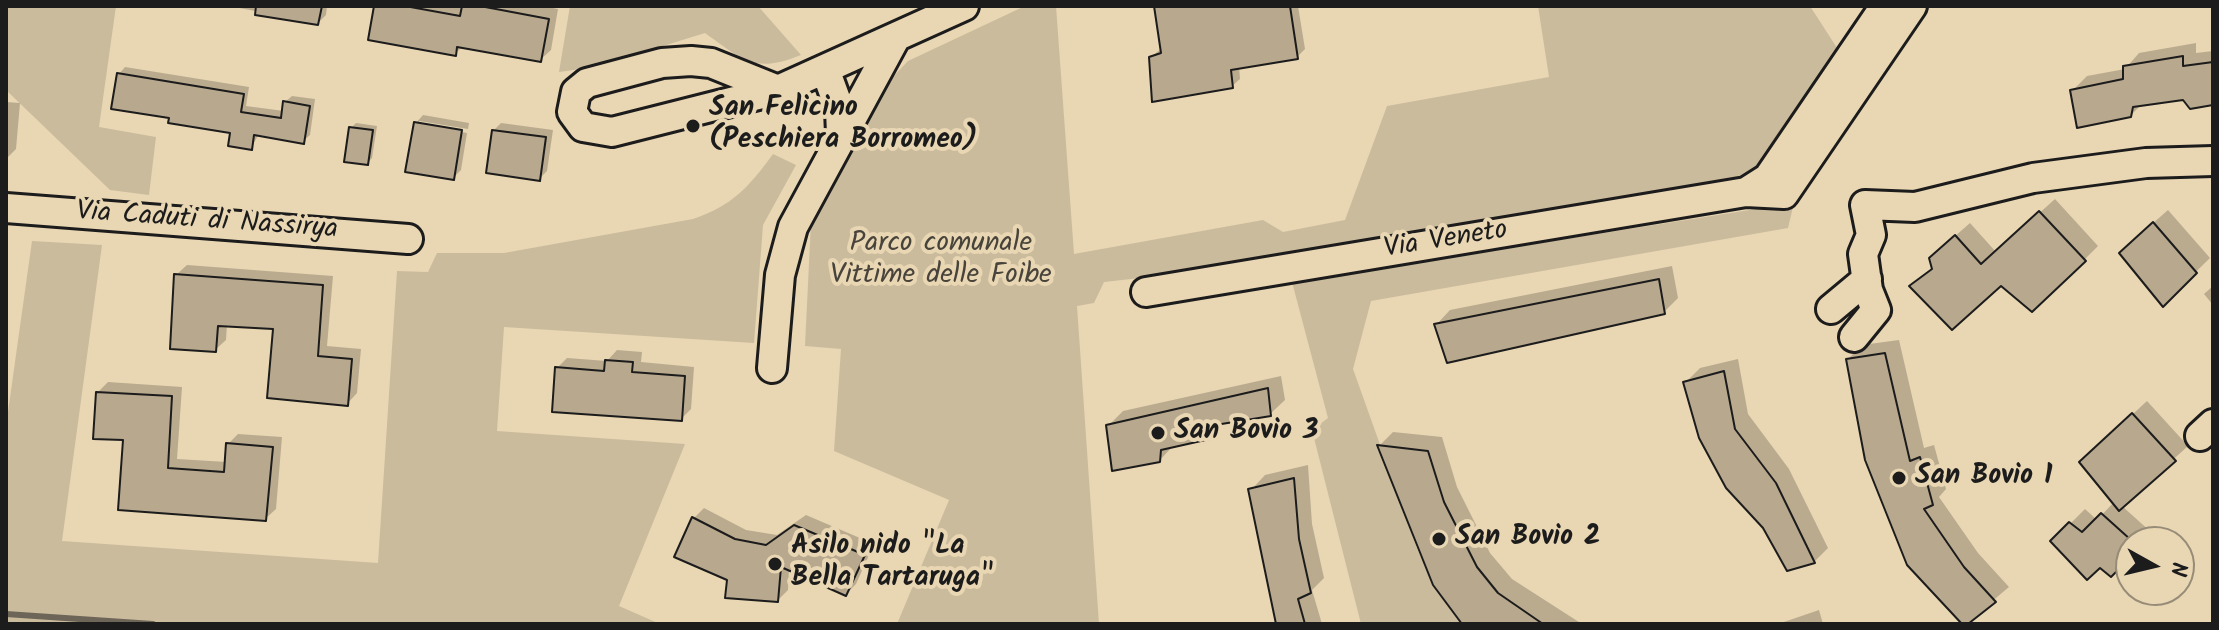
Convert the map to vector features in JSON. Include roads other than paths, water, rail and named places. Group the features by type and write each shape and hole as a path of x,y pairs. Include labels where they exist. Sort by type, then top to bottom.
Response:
{"street":[{"path":"778,90 711,63 670,62 587,83 576,92 572,112 578,123 590,131 612,132 778,90 964,6"},
{"path":"1746,192 1768,178 1885,6"},
{"name":"Via Veneto","path":"1146,292 1746,192 1784,194 1912,6"},
{"path":"772,368 784,252 803,201 896,37"},
{"path":"825,69 840,110 841,134"},
{"path":"1854,337 1876,310 1863,254 1871,235 1865,205 1915,207 2033,178 2146,163 2213,161"},
{"name":"Via Caduti di Nassirya","path":"6,208 408,239"},
{"path":"1831,309 1867,279"}],"waterway":[{"path":"6,614 153,624"}],"place":[{"name":"San Felicino (Peschiera Borromeo)","path":"693,126"},
{"name":"San Bovio 3","path":"1158,433"},
{"name":"San Bovio 1","path":"1899,478"},
{"name":"San Bovio 2","path":"1439,539"},
{"name":"Asilo nido \"La Bella Tartaruga\"","path":"775,564"}],"park label":[{"name":"Parco comunale Vittime delle Foibe","path":"941,261"}]}
